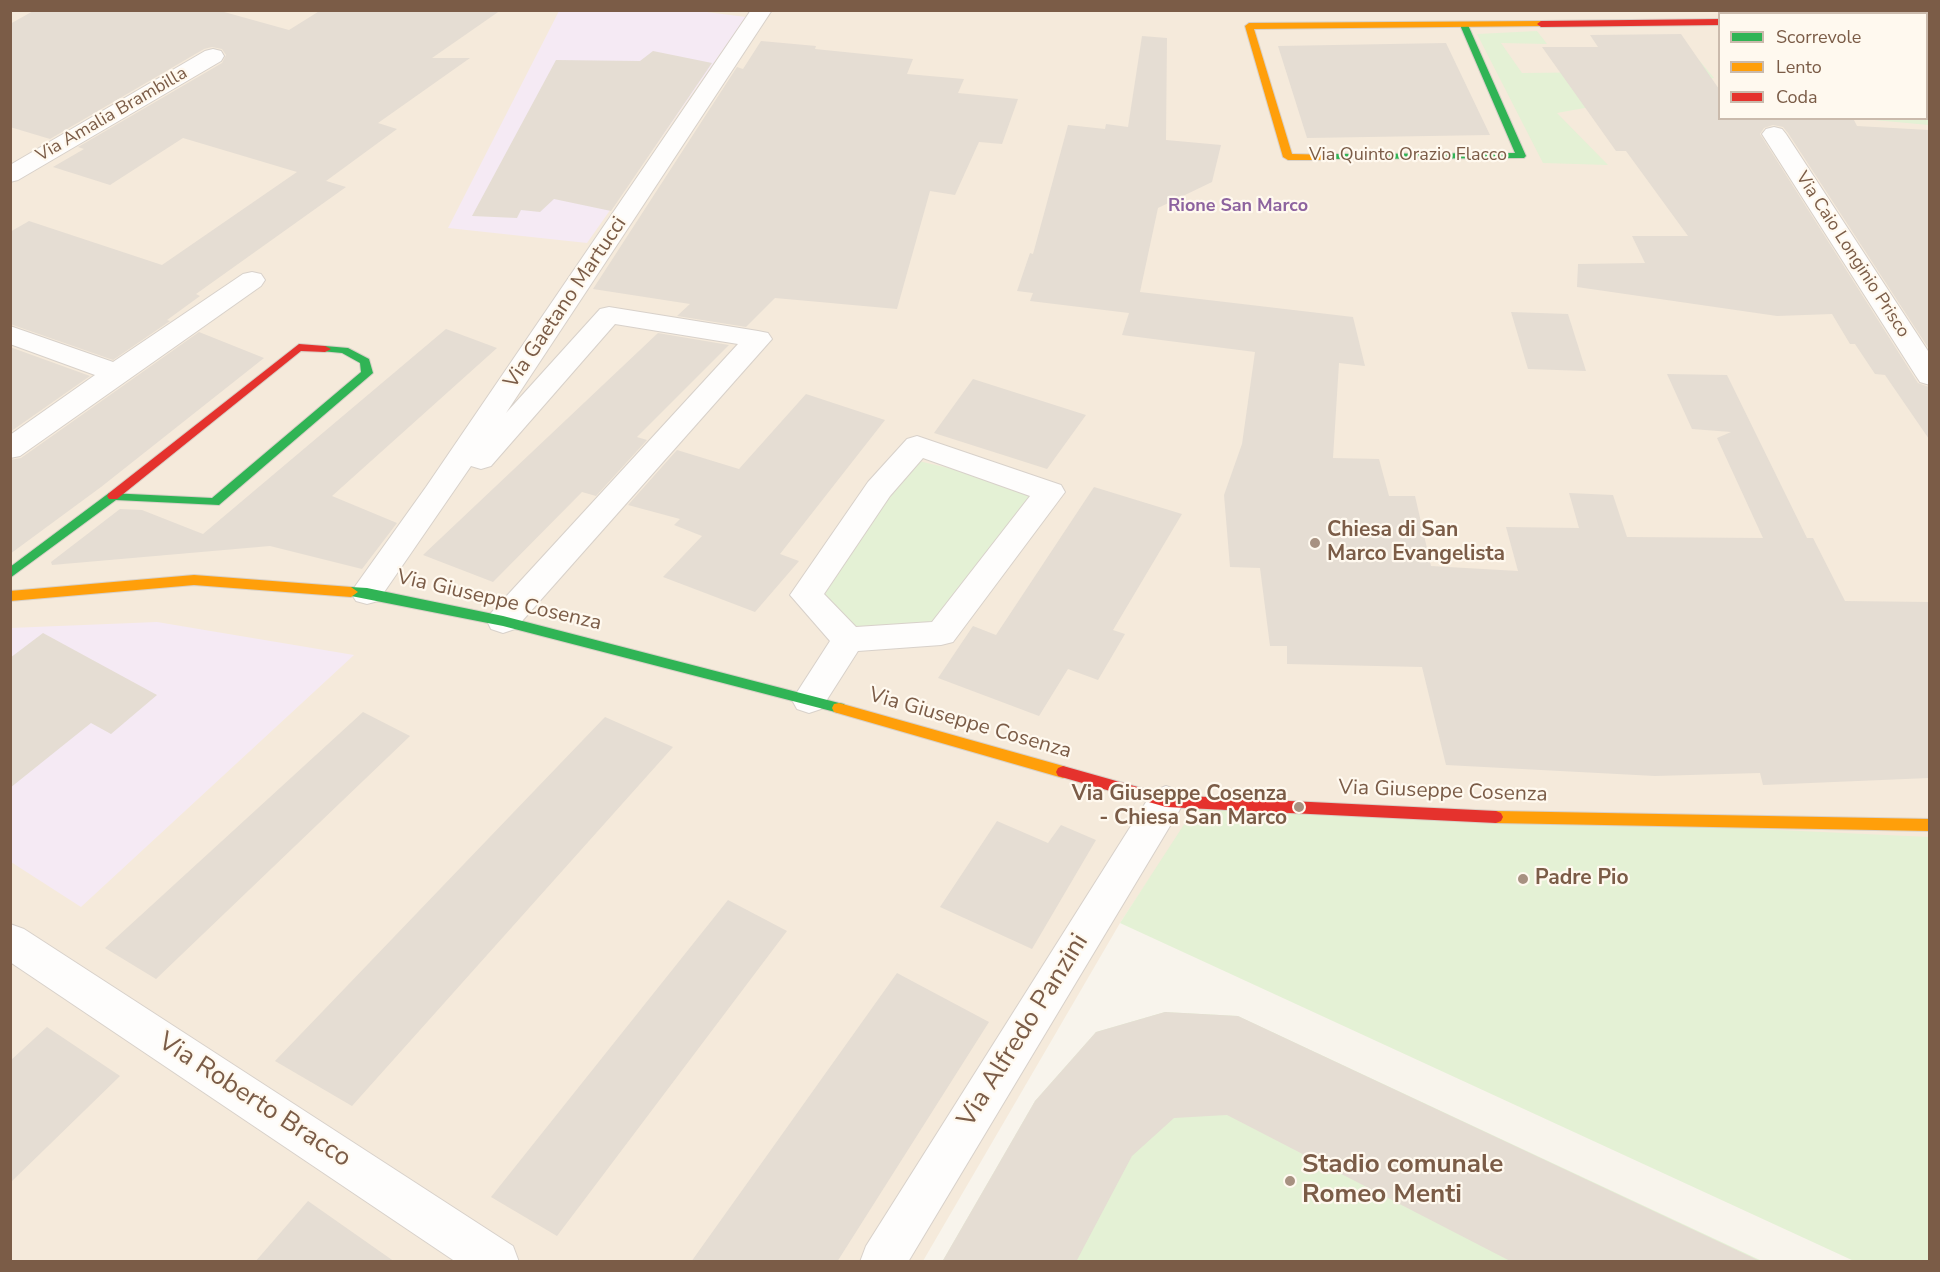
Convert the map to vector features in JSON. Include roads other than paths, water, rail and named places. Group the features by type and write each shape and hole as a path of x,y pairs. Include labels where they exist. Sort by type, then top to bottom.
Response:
{"street":[{"name":"Via Gaetano Martucci","path":"367,593 495,409 762,10"},
{"name":"Via Quinto Orazio Flacco","path":"1464,25 1521,156 1288,157 1249,26 1718,22"},
{"name":"Via Amalia Brambilla","path":"10,175 213,56"},
{"name":"Via Caio Longinio Prisco","path":"1774,134 1929,376"},
{"path":"10,449 252,280"},
{"path":"481,459 609,315 758,339 503,621"},
{"path":"10,334 116,373"},
{"path":"10,574 113,496 299,347 344,350 365,361 368,373 215,502 113,496"},
{"path":"917,447 1050,492 941,633 848,640 806,595 879,489 917,447"},
{"name":"Via Giuseppe Cosenza","path":"10,596 194,580 367,593 503,621 809,700 1166,801 1501,817 1929,825"},
{"path":"809,700 848,640"},
{"name":"Via Alfredo Panzini","path":"882,1262 1166,801"},
{"name":"Via Roberto Bracco","path":"10,940 497,1262"}],"place":[{"name":"Chiesa di San Marco Evangelista","path":"1315,543"},
{"name":"Via Giuseppe Cosenza - Chiesa San Marco","path":"1299,807"},
{"name":"Padre Pio","path":"1523,879"},
{"name":"Stadio comunale Romeo Menti","path":"1290,1181"}],"district":[{"name":"Rione San Marco","path":"1238,207"}]}
